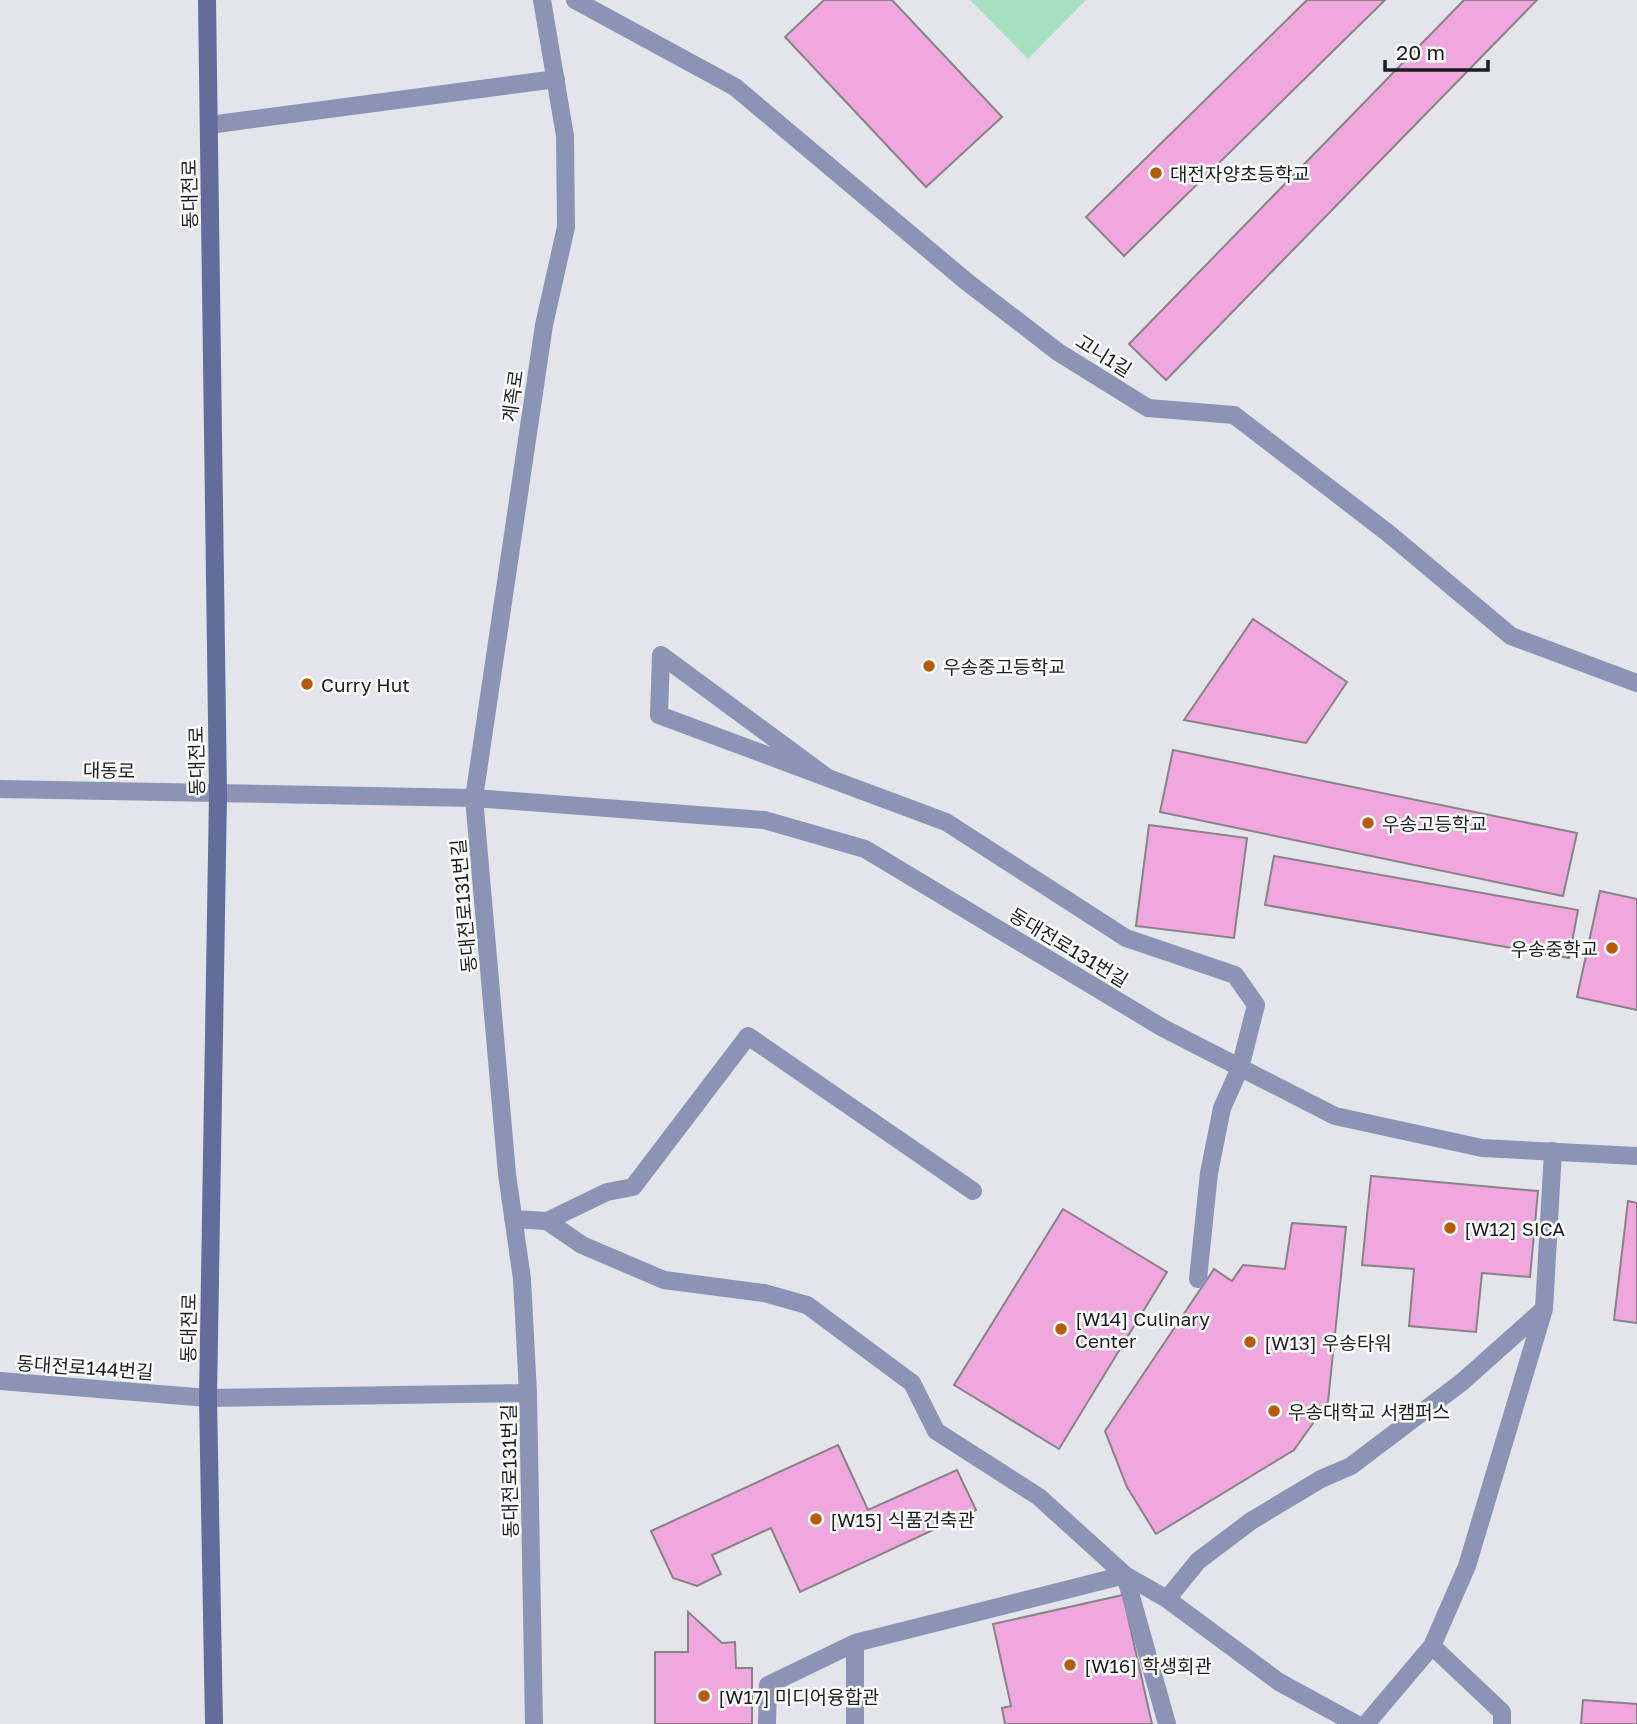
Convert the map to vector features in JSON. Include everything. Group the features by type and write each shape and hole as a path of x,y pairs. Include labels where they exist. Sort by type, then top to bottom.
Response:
{"main road":[{"name":"동대전로","path":"207,0 218,794 208,1398 214,1724"}],"street":[{"name":"계족로","path":"474,798 544,325 566,228 565,136 542,0"},
{"name":"고니1길","path":"575,0 735,88 967,282 1058,352 1148,408 1234,415 1388,533 1511,636 1637,683"},
{"path":"209,125 556,79"},
{"path":"828,778 661,655 659,715 946,822 1126,939 1235,975 1256,1005 1240,1068 1222,1108 1209,1173 1198,1279"},
{"name":"대동로","path":"0,789 218,794"},
{"name":"동대전로131번길","path":"218,794 474,798 764,820 865,849 1163,1028 1335,1116 1482,1148 1637,1156"},
{"name":"동대전로131번길","path":"474,798 513,1219 522,1279 528,1393 534,1724"},
{"path":"513,1219 547,1221 607,1192 633,1187 748,1036 973,1191"},
{"path":"1366,1724 1432,1646 1466,1566 1544,1309 1553,1151"},
{"path":"547,1221 582,1245 664,1280 764,1293 807,1305 912,1383 936,1431 1039,1497 1125,1576 1167,1599 1279,1682 1356,1724"},
{"path":"1167,1599 1198,1561 1251,1521 1321,1479 1351,1466 1462,1382 1544,1309"},
{"name":"동대전로144번길","path":"0,1381 208,1398"},
{"path":"208,1398 528,1393"},
{"path":"767,1724 768,1685 855,1643 1125,1576"},
{"path":"1125,1576 1167,1724"},
{"path":"855,1643 855,1724"},
{"path":"1432,1646 1502,1712 1502,1724"}],"green space":[{"path":"970,0 1086,0 1028,59"}],"building":[{"path":"824,0 892,0 1002,117 926,187 785,37"},
{"path":"1307,0 1385,0 1124,256 1086,217"},
{"path":"1464,0 1537,0 1166,380 1129,344"},
{"path":"1253,619 1347,682 1306,743 1184,720"},
{"name":"우송고등학교","path":"1173,750 1577,833 1563,896 1160,812"},
{"path":"1149,825 1247,838 1234,938 1136,926"},
{"path":"1274,856 1578,910 1569,958 1265,905"},
{"name":"우송중학교","path":"1600,891 1637,899 1637,1010 1577,997"},
{"name":"[W12] SICA","path":"1371,1176 1538,1191 1530,1277 1482,1273 1476,1332 1409,1326 1414,1269 1362,1265"},
{"path":"1628,1201 1637,1203 1637,1323 1614,1320"},
{"name":"[W14] Culinary Center","path":"1063,1209 1167,1272 1059,1449 954,1385"},
{"name":"[W13] 우송타워","path":"1292,1223 1346,1227 1328,1402 1294,1450 1156,1534 1127,1487 1105,1431 1214,1269 1232,1281 1243,1265 1285,1269"},
{"name":"[W15] 식품건축관","path":"838,1445 868,1510 957,1470 976,1510 800,1592 771,1528 712,1555 721,1574 697,1586 673,1578 651,1531"},
{"name":"[W16] 학생회관","path":"1123,1595 1152,1724 1005,1724 1002,1708 1011,1706 993,1624"},
{"name":"[W17] 미디어융합관","path":"688,1612 722,1643 735,1642 736,1668 752,1668 752,1724 655,1724 655,1652 688,1652"},
{"path":"1583,1700 1637,1704 1637,1724 1581,1724"}],"place":[{"name":"대전자양초등학교","path":"1156,173"},
{"name":"우송중고등학교","path":"929,666"},
{"name":"Curry Hut","path":"307,684"},
{"name":"우송고등학교","path":"1368,823"},
{"name":"우송중학교","path":"1612,948"},
{"name":"[W12] SICA","path":"1450,1228"},
{"name":"[W14] Culinary Center","path":"1061,1329"},
{"name":"[W13] 우송타워","path":"1250,1342"},
{"name":"우송대학교 서캠퍼스","path":"1274,1411"},
{"name":"[W15] 식품건축관","path":"816,1519"},
{"name":"[W16] 학생회관","path":"1070,1665"},
{"name":"[W17] 미디어융합관","path":"704,1696"}]}
